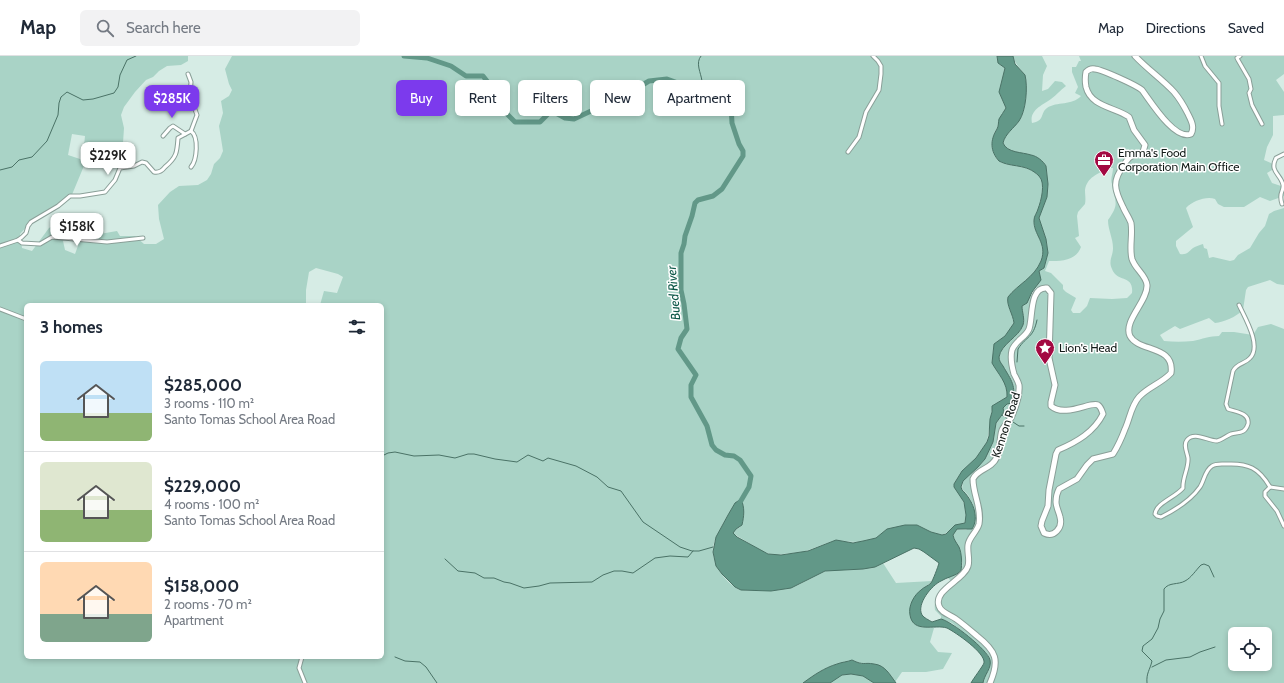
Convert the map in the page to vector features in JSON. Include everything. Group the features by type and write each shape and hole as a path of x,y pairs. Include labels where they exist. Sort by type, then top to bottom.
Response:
{"highway":[{"name":"Kennon Road","path":"990,683 995,667 995,660 991,648 966,626 941,610 938,602 942,592 963,574 968,566 968,543 977,530 980,516 973,479 978,472 994,463 998,453 1002,431 1010,419 1019,386 1012,367 1012,350 1016,343 1029,331 1032,304 1038,293 1042,288 1047,288 1051,296 1049,358 1055,385 1050,402 1051,406 1059,410 1067,410 1096,404 1102,410 1103,414 1090,432 1058,450 1056,454 1049,487 1048,506 1041,526 1044,533 1050,535 1056,533 1061,521 1056,502 1056,496 1059,489 1076,479 1093,459 1113,454 1126,428 1132,408 1139,397 1171,373 1171,365 1164,355 1135,341 1130,337 1129,332 1130,324 1144,298 1147,285 1145,279 1132,260 1130,221 1117,194 1115,180 1118,172 1127,160 1130,157 1143,152 1145,145 1134,130 1129,117 1095,101 1088,92 1085,80 1085,75 1088,70 1096,69 1136,85 1142,90 1174,129 1181,134 1191,134 1193,129 1192,123 1179,98 1164,82 1142,64 1135,56"}],"street":[{"path":"848,152 859,137 866,112 877,95 881,84 881,66 873,56"},
{"path":"1201,56 1205,66 1219,83 1222,124"},
{"path":"1240,56 1237,58 1251,84 1249,93 1252,105 1262,124"},
{"path":"0,246 18,240 26,233 28,226 33,220 58,206 70,196 105,192 115,180 120,168 134,166 142,162 146,163 154,172 159,172 173,161 178,147 178,138 191,131 197,114 190,96 191,86 188,74"},
{"path":"163,136 173,126 185,134"},
{"path":"191,131 194,134 196,143 194,163 191,167"},
{"path":"1282,204 1280,196 1283,184 1275,172 1274,166 1276,158 1284,154"},
{"path":"18,240 22,243 41,244 52,237 107,242 143,238"},
{"path":"1240,305 1253,337 1255,346 1253,354 1250,358 1236,366 1233,371 1226,404 1228,409 1244,414 1248,418 1247,428 1242,432 1231,434 1218,440 1195,436 1186,440 1185,445 1188,465 1182,483 1183,488 1172,498 1157,508 1155,514 1161,517 1186,502 1201,485 1210,467 1215,464 1237,463 1247,465 1262,475 1270,487 1284,489"},
{"path":"0,309 24,318"},
{"path":"1270,487 1265,492 1264,496 1277,511 1284,526"},
{"path":"301,659 299,668 305,683"}],"shaded area":[{"path":"0,56 188,56 188,61 181,65 167,66 153,77 146,80 135,92 124,107 121,115 124,128 123,143 110,142 84,146 85,136 72,134 68,155 86,161 71,197 30,223 20,234 22,248 32,251 49,228 66,218 75,221 63,241 65,250 75,254 79,243 88,236 117,231 120,236 135,236 144,244 156,244 164,239 159,219 158,205 170,192 179,186 198,185 207,180 211,174 214,164 220,158 223,151 219,126 223,113 221,101 229,96 232,90 225,69 232,56 997,56 998,63 1005,68 999,92 1006,108 994,133 1002,163 1029,169 1041,179 1043,189 1042,196 1034,224 1042,246 1043,256 1038,268 1008,297 1008,303 1014,323 1005,336 997,342 993,348 992,363 1006,387 1007,397 1000,401 992,409 987,442 976,458 962,471 954,484 965,507 965,523 942,535 931,532 917,525 909,525 887,529 876,538 859,542 833,541 803,552 772,555 762,551 734,534 733,531 740,527 744,516 743,505 735,503 714,542 714,559 721,573 730,584 742,590 752,591 790,588 826,571 861,569 883,563 896,583 932,581 918,593 913,600 910,612 911,617 919,625 934,628 930,642 938,652 952,653 943,669 926,672 902,672 895,682 884,669 879,666 859,663 852,660 839,663 803,683 0,683"},
{"path":"997,56 1013,56 1015,64 1025,75 1025,105 1019,121 1008,134 1003,143 1008,149 1015,152 1035,156 1046,166 1048,184 1047,197 1039,218 1046,239 1048,253 1044,268 1039,271 1041,280 1032,292 1027,303 1022,306 1024,323 1018,333 1000,352 999,360 1012,383 1014,392 1012,403 1007,404 1003,408 1004,412 996,423 993,442 985,459 963,481 961,487 972,503 975,519 972,529 957,529 953,535 961,553 961,571 933,586 923,600 921,606 922,615 924,617 932,622 941,619 953,625 968,636 988,655 990,666 983,683 971,683 984,663 980,654 963,638 947,628 920,626 912,621 910,608 912,601 918,592 931,583 939,563 919,549 914,548 875,567 825,571 791,588 771,591 741,590 735,587 716,566 713,552 716,537 735,503 741,499 744,512 742,525 733,533 737,537 768,554 781,555 808,551 836,540 853,543 863,541 876,538 887,529 905,525 917,525 931,532 942,535 946,534 955,525 965,523 966,515 964,502 954,487 954,484 962,471 976,458 987,442 992,406 1007,397 1006,387 992,363 994,344 1005,336 1014,323 1008,303 1008,297 1034,272 1043,255 1042,244 1034,225 1034,217 1038,210 1043,187 1041,179 1029,169 999,161 994,153 992,145 999,119 1006,108 999,92 1005,68 998,63"},
{"path":"1013,56 1042,56 1047,66 1043,75 1042,91 1048,89 1055,81 1062,82 1066,86 1035,111 1032,118 1032,123 1041,119 1047,108 1073,101 1081,96 1075,93 1078,87 1072,72 1072,67 1076,67 1079,61 1081,61 1079,56 1284,56 1284,74 1276,80 1284,92 1284,115 1273,116 1273,135 1267,147 1264,160 1273,164 1272,170 1267,173 1272,183 1284,187 1284,196 1270,201 1260,197 1244,207 1224,207 1218,204 1215,199 1211,198 1196,201 1186,208 1193,227 1176,241 1176,246 1180,254 1186,254 1194,247 1203,244 1204,248 1207,249 1209,258 1213,257 1230,261 1234,260 1238,255 1250,248 1265,226 1269,214 1284,208 1284,285 1277,284 1270,280 1248,287 1246,290 1243,310 1233,317 1215,323 1209,318 1180,329 1175,326 1160,335 1164,341 1186,342 1219,336 1222,332 1253,335 1258,327 1271,324 1284,329 1284,683 983,683 990,662 987,654 952,623 941,619 941,616 935,610 935,601 937,597 941,590 951,581 947,577 957,574 962,568 954,532 957,529 966,530 974,523 973,504 968,495 962,489 963,481 985,459 993,442 996,423 1004,412 1003,408 1013,400 1014,387 1000,363 1000,353 1018,333 1024,323 1022,306 1032,294 1039,281 1039,271 1044,268 1048,253 1046,239 1039,218 1047,197 1048,184 1046,166 1031,155 1008,149 1003,143 1006,135 1022,115 1025,103 1026,80 1024,74","holes":["1108,168 1113,168 1111,180 1116,203 1108,220 1113,244 1111,266 1114,273 1130,283 1132,293 1127,298 1090,298 1087,306 1080,313 1073,313 1071,310 1076,298 1066,292 1063,289 1063,285 1051,273 1045,271 1049,261 1072,258 1079,252 1081,247 1075,238 1079,236 1077,216 1078,212 1085,204 1086,186 1094,176"]},
{"path":"852,660 859,663 881,666 896,683 874,683 863,676 851,674 842,675 830,683 803,683 828,668 839,663"},
{"path":"851,674 863,676 874,683 830,683 842,675"}],"waterway":[{"path":"0,170 12,167 19,160 32,157 47,141 58,115 61,97 67,92 83,100 93,99 114,93 118,87 120,75 127,60 136,56"},
{"name":"Bued River","path":"404,56 427,58 451,66 466,76 483,76 494,90 505,112 515,122 540,122 548,114 554,112 565,118 574,119 606,104 612,99 616,91 644,84 649,81 667,79 678,83 698,86 727,98 731,105 732,123 743,151 743,156 722,189 713,196 698,200 695,203 681,253 681,290 687,329 681,338 678,349 696,375 691,385 691,397 707,426 712,445 716,450 725,455 734,456 740,460 751,476 749,487 739,504"},
{"path":"701,56 698,65 702,80"},
{"path":"1017,362 1018,349 1034,331 1037,320"},
{"path":"1003,413 1008,417"},
{"path":"1002,415 1007,418"},
{"path":"1013,422 1019,426 1024,426"},
{"path":"384,455 395,452 414,456 439,455 455,458 468,454 474,454 517,462 528,455 543,461 548,458 576,466 597,477 608,487 621,491 643,522 680,547 692,551 699,551 713,547"},
{"path":"445,559 458,571 475,573 484,578 494,578 524,588 550,583 592,582 603,575 614,571 633,573 655,558 670,556 688,557 693,551"},
{"path":"1147,683 1152,661 1142,651 1143,646 1152,639 1158,628 1164,611 1164,589 1168,585 1187,580 1201,565 1204,564 1209,566 1214,577"},
{"path":"1152,667 1166,660 1190,657 1215,647"},
{"path":"395,657 405,661 420,662 426,667 437,683"}],"place":[{"name":"Emma's Food Corporation Main Office","path":"1104,177"},
{"name":"Lion's Head","path":"1045,365"}]}
